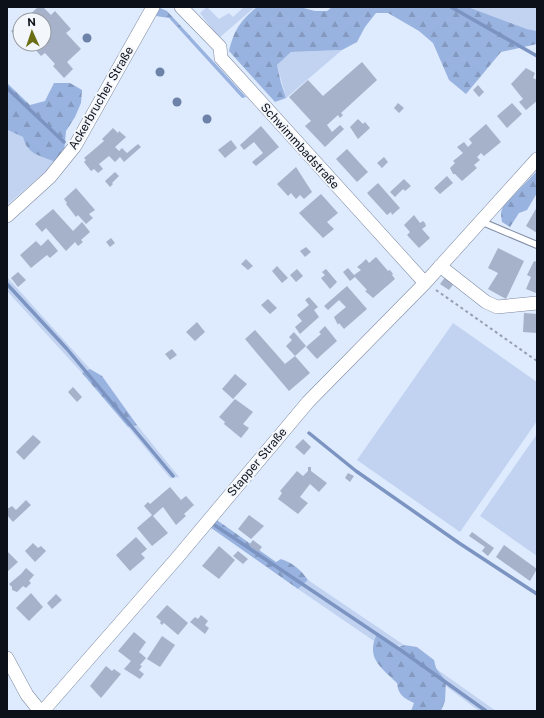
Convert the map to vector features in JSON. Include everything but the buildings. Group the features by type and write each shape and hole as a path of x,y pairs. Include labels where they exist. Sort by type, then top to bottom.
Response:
{"street":[{"name":"Ackerbrucher Straße","path":"7,216 50,177 75,146 154,7"},
{"name":"Schwimmbadstraße","path":"182,7 220,47 221,58 425,282"},
{"name":"Stapper Straße","path":"43,711 177,558 308,402 425,282 537,159"},
{"path":"440,266 486,302 497,307 537,302"},
{"path":"7,658 27,695 40,711"}],"lane":[{"path":"480,221 537,245"}],"path":[{"path":"425,282 537,361"}],"shaded area":[{"path":"207,7 219,19 229,13 233,17 244,7 255,7 219,38 200,13"},
{"path":"468,7 537,7 537,31 527,29"},
{"path":"342,50 286,98 277,65 291,52"},
{"path":"7,128 23,137 28,148 35,154 55,162 60,159 7,205"},
{"path":"7,277 90,369 82,373 7,291"},
{"path":"453,323 537,382 537,421 460,532 357,460"},
{"path":"137,425 179,477 170,478 128,427"},
{"path":"537,434 537,556 480,516"},
{"path":"308,580 404,645 400,646 393,644 377,634 374,641 298,589"},
{"path":"438,670 496,711 479,711 447,687 446,681"}],"green space":[{"path":"257,7 300,7 315,11 327,11 332,7 468,7 527,29 537,31 537,44 501,52 466,94 449,80 433,43 419,31 388,13 376,13 365,27 357,42 342,50 291,52 277,65 286,98 275,102 229,51 233,37 239,26"},
{"path":"160,8 167,11 246,97 242,98 169,18 156,16"},
{"path":"7,83 30,105 45,101 54,83 70,83 82,90 81,103 75,117 66,131 64,153 55,162 35,154 28,148 23,137 8,130"},
{"path":"537,171 537,193 527,210 519,213 510,227 502,222 501,213 503,207"},
{"path":"90,369 102,376 137,425 128,427 82,373"},
{"path":"214,518 276,562 281,559 293,565 300,570 308,580 298,589 207,525"},
{"path":"377,634 399,647 404,645 417,647 434,660 436,668 446,681 445,701 441,711 411,711 414,703 402,696 397,683 381,667 374,656 374,642"}],"waterway":[{"path":"451,7 537,56"},
{"path":"7,88 64,142"},
{"path":"7,284 67,349 173,476"},
{"path":"309,433 356,471 459,543 537,594"},
{"path":"213,524 402,651 486,711"}]}
